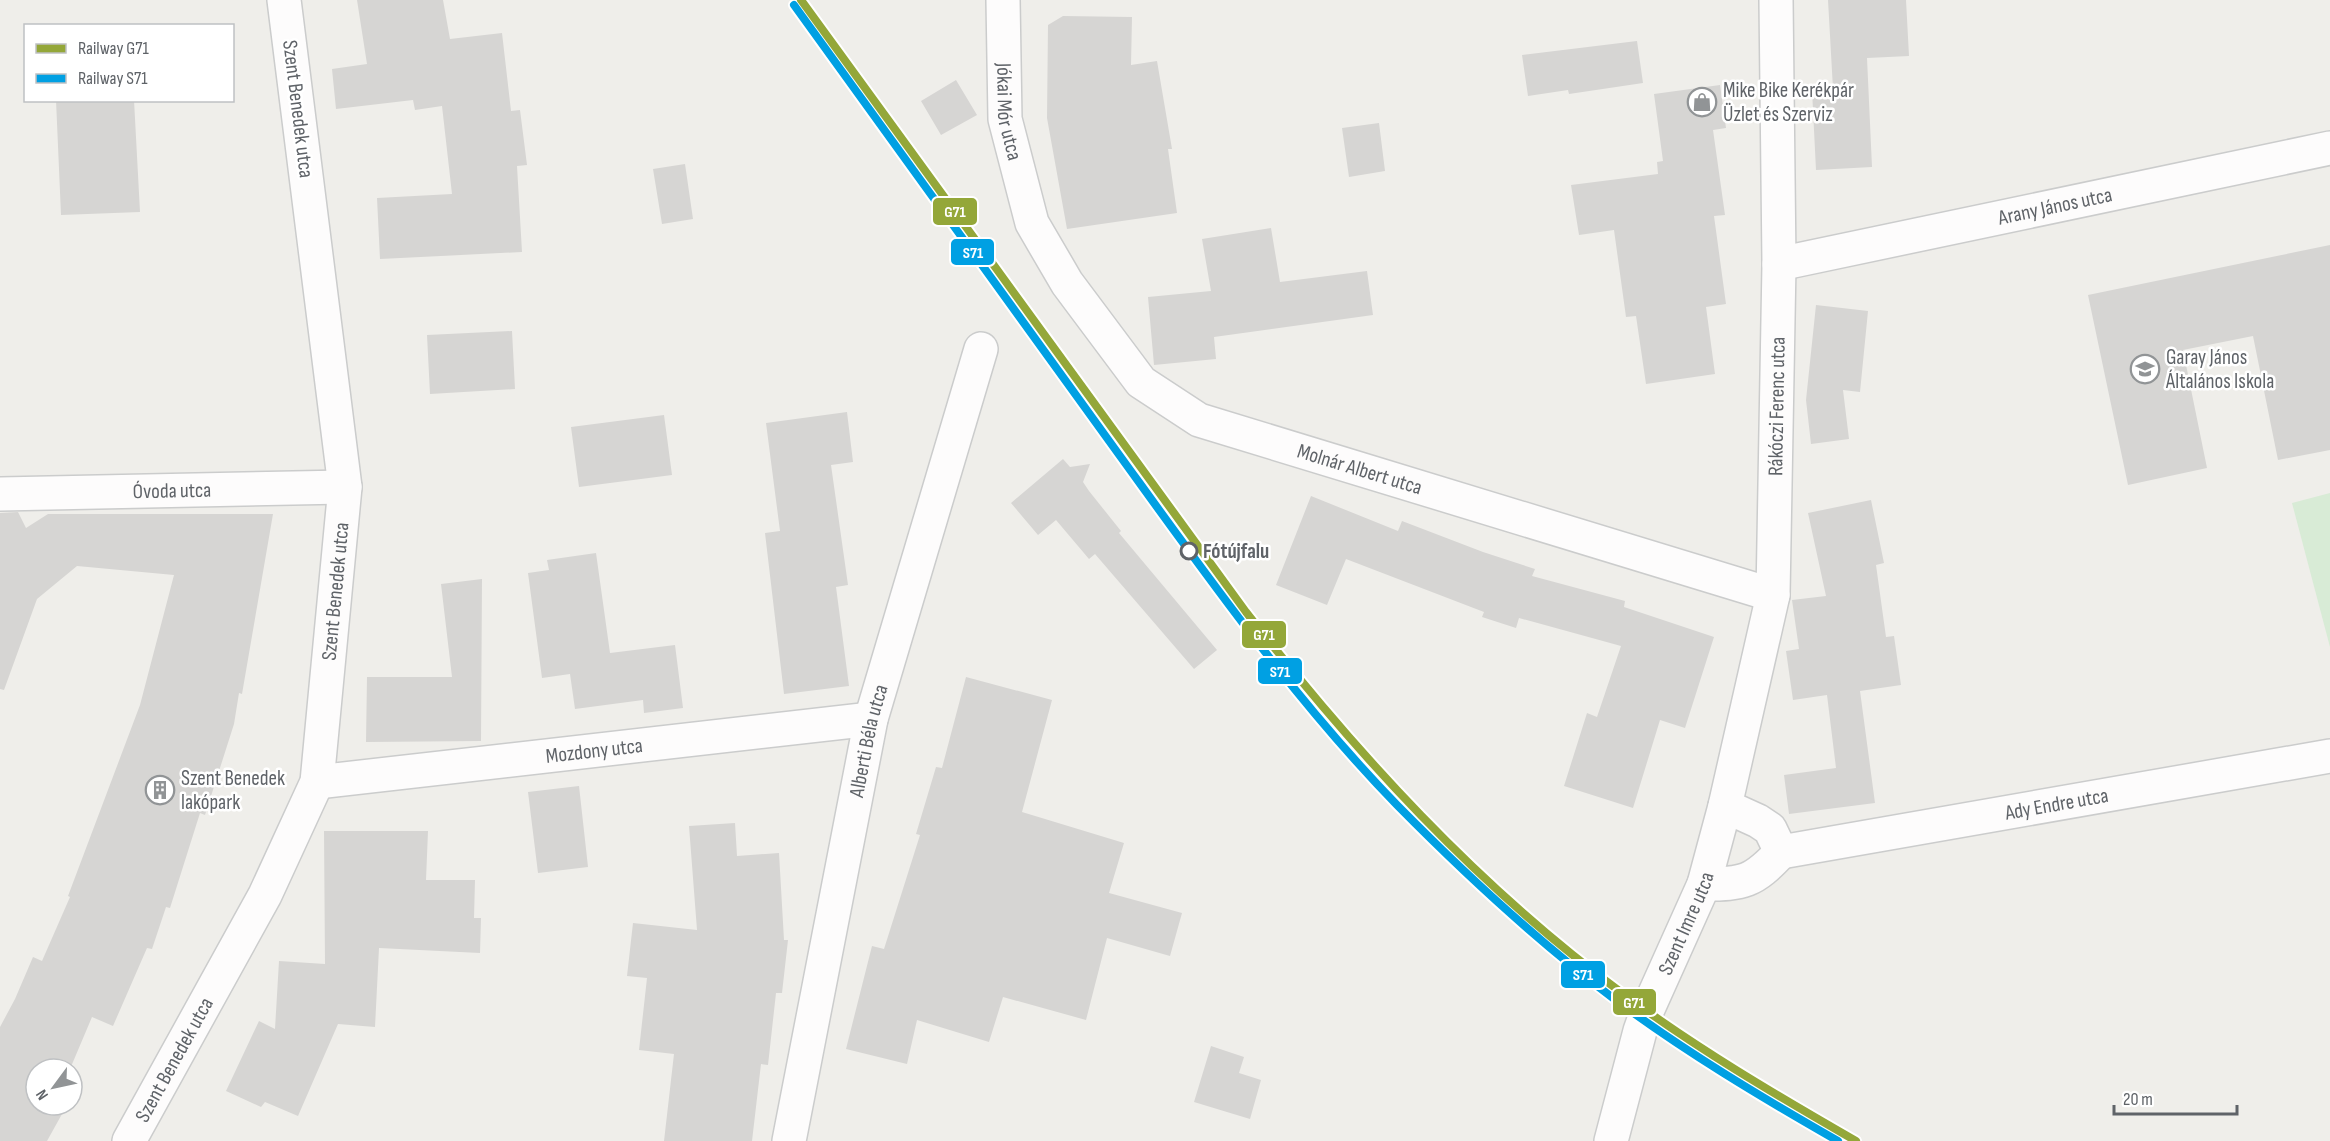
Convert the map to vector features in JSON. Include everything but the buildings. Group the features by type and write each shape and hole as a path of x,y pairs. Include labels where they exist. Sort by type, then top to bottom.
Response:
{"street":[{"name":"Szent Benedek utca","path":"129,1141 266,895 317,782 345,487 284,0"},
{"name":"Jókai Mór utca","path":"1003,0 1005,119 1032,223"},
{"name":"Rákóczi Ferenc utca","path":"1725,806 1773,595 1779,264 1776,0"},
{"name":"Arany János utca","path":"1779,264 2330,148"},
{"name":"Molnár Albert utca","path":"1032,223 1067,283 1141,382 1199,420 1773,595"},
{"name":"Alberti Béla utca","path":"789,1141 871,720 981,349"},
{"name":"Óvoda utca","path":"0,494 345,487"},
{"name":"Mozdony utca","path":"317,782 871,720"},
{"name":"Ady Endre utca","path":"1781,852 2330,756"},
{"path":"1704,885 1735,884 1743,881 1761,873 1781,852 1770,830 1758,821 1725,806"},
{"name":"Szent Imre utca","path":"1611,1141 1643,1021 1704,885 1725,806"}],"green space":[{"path":"2330,493 2330,647 2292,503"}],"rail line":[{"name":"G71","path":"801,0 1246,612 1375,766 1468,863 1569,952 1622,993 1707,1052 1856,1141"},
{"name":"S71","path":"794,5 1252,636 1322,723 1359,764 1397,805 1475,881 1584,976 1695,1055 1838,1141"}],"place":[{"name":"Mike Bike Kerékpár Üzlet és Szerviz","path":"1702,102"},
{"name":"Garay János Általános Iskola","path":"2145,369"},
{"name":"Fótújfalu","path":"1189,551"},
{"name":"Szent Benedek lakópark","path":"160,790"}]}
